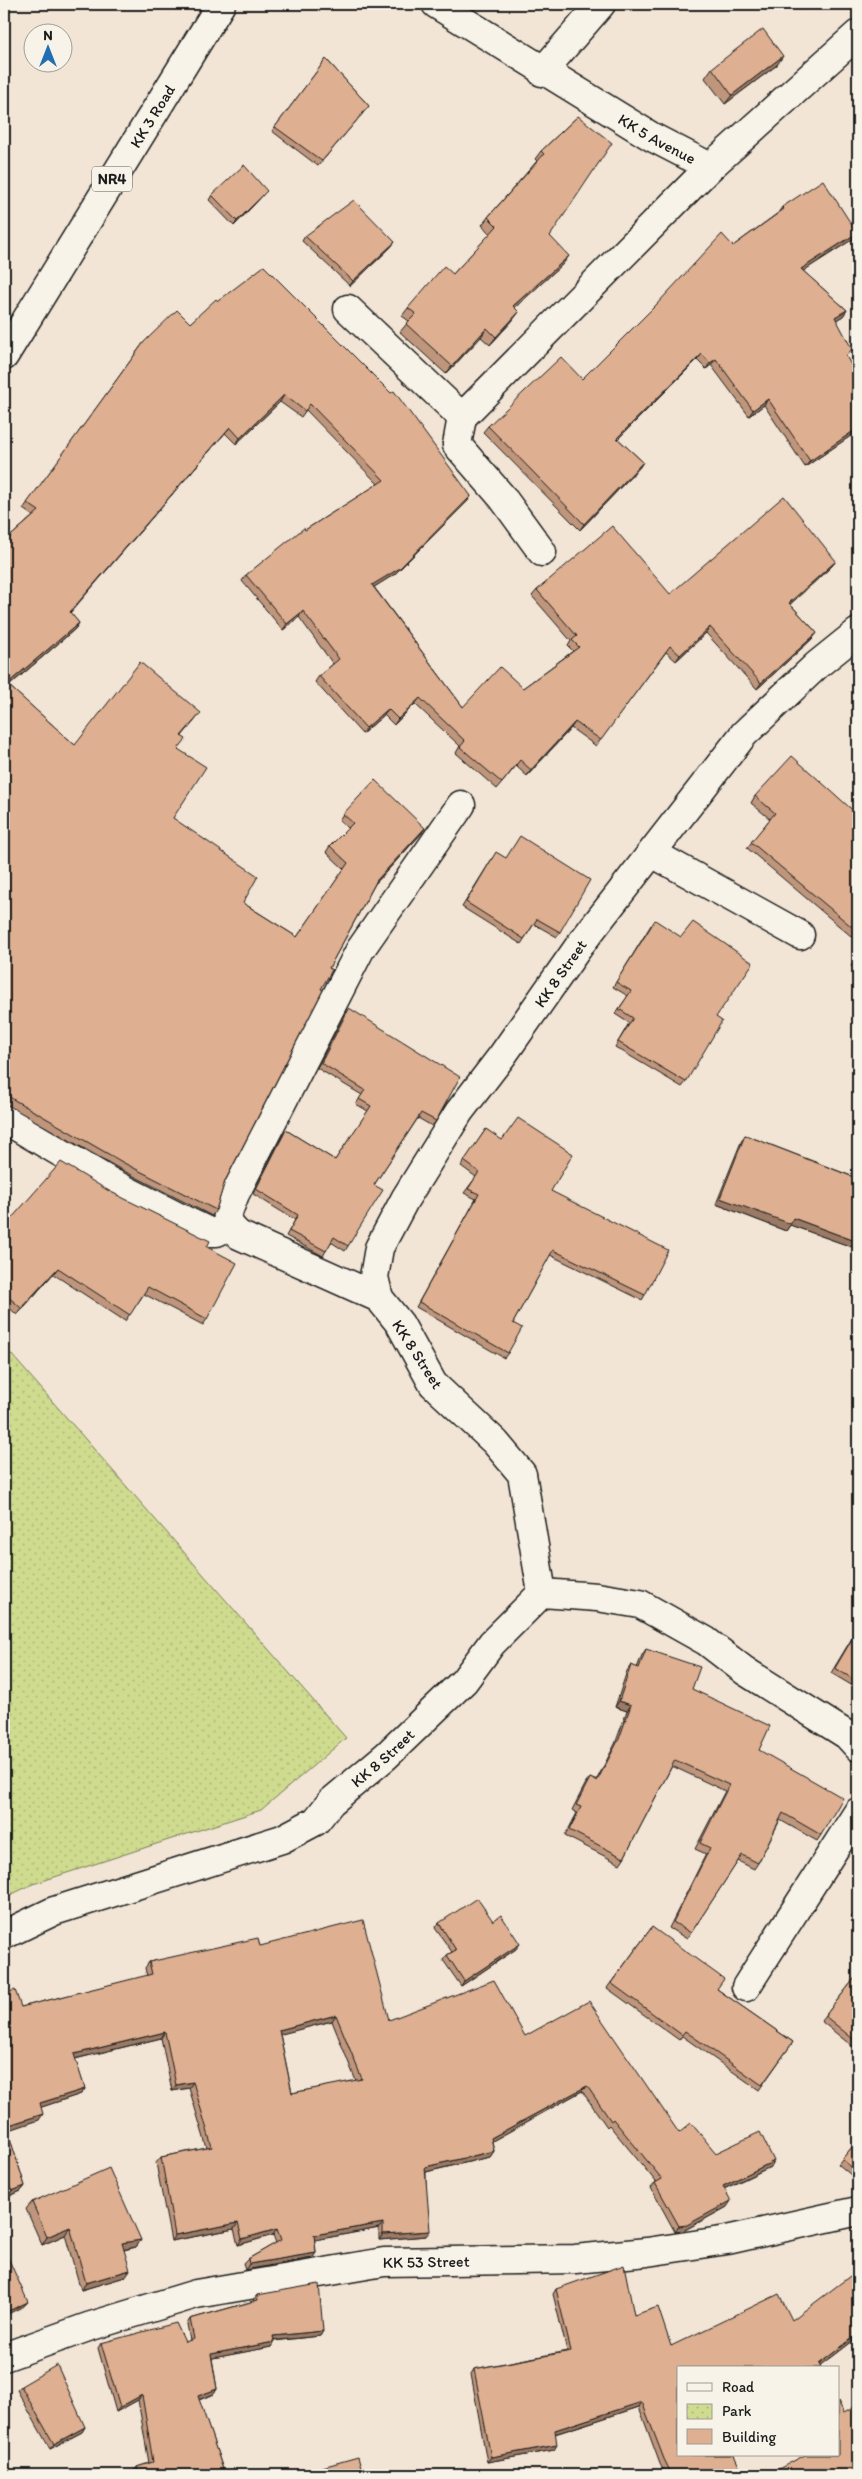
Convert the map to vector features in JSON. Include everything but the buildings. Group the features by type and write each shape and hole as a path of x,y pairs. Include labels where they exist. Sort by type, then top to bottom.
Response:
{"main road":[{"name":"KK 3 Road","path":"4,356 221,4"},
{"name":"KK 5 Avenue","path":"436,4 542,72 652,137 710,167 858,34"},
{"path":"542,72 601,4"},
{"path":"542,552 502,497 457,445 462,417 710,167"},
{"path":"348,309 462,417"},
{"name":"KK 8 Street","path":"4,1935 54,1912 282,1839 316,1821 331,1802 386,1756 464,1680 492,1643 542,1594 522,1474 495,1442 433,1384 400,1324 379,1298 374,1277 379,1248 410,1191 459,1112 502,1056 582,942 744,734 817,665 858,632"},
{"path":"379,1298 239,1235 228,1226 226,1219 235,1194 360,950 461,805"},
{"path":"652,853 800,935"},
{"path":"4,1119 112,1183 209,1232 217,1232 228,1226"},
{"path":"542,1594 597,1597 640,1604 706,1641 745,1671 847,1735 858,1747"},
{"path":"746,1986 858,1812"},
{"name":"KK 53 Street","path":"4,2358 88,2327 196,2294 384,2262 576,2258 647,2252 727,2240 858,2211"}],"green space":[{"path":"4,1346 346,1738 261,1810 33,1884 4,1898"}]}
